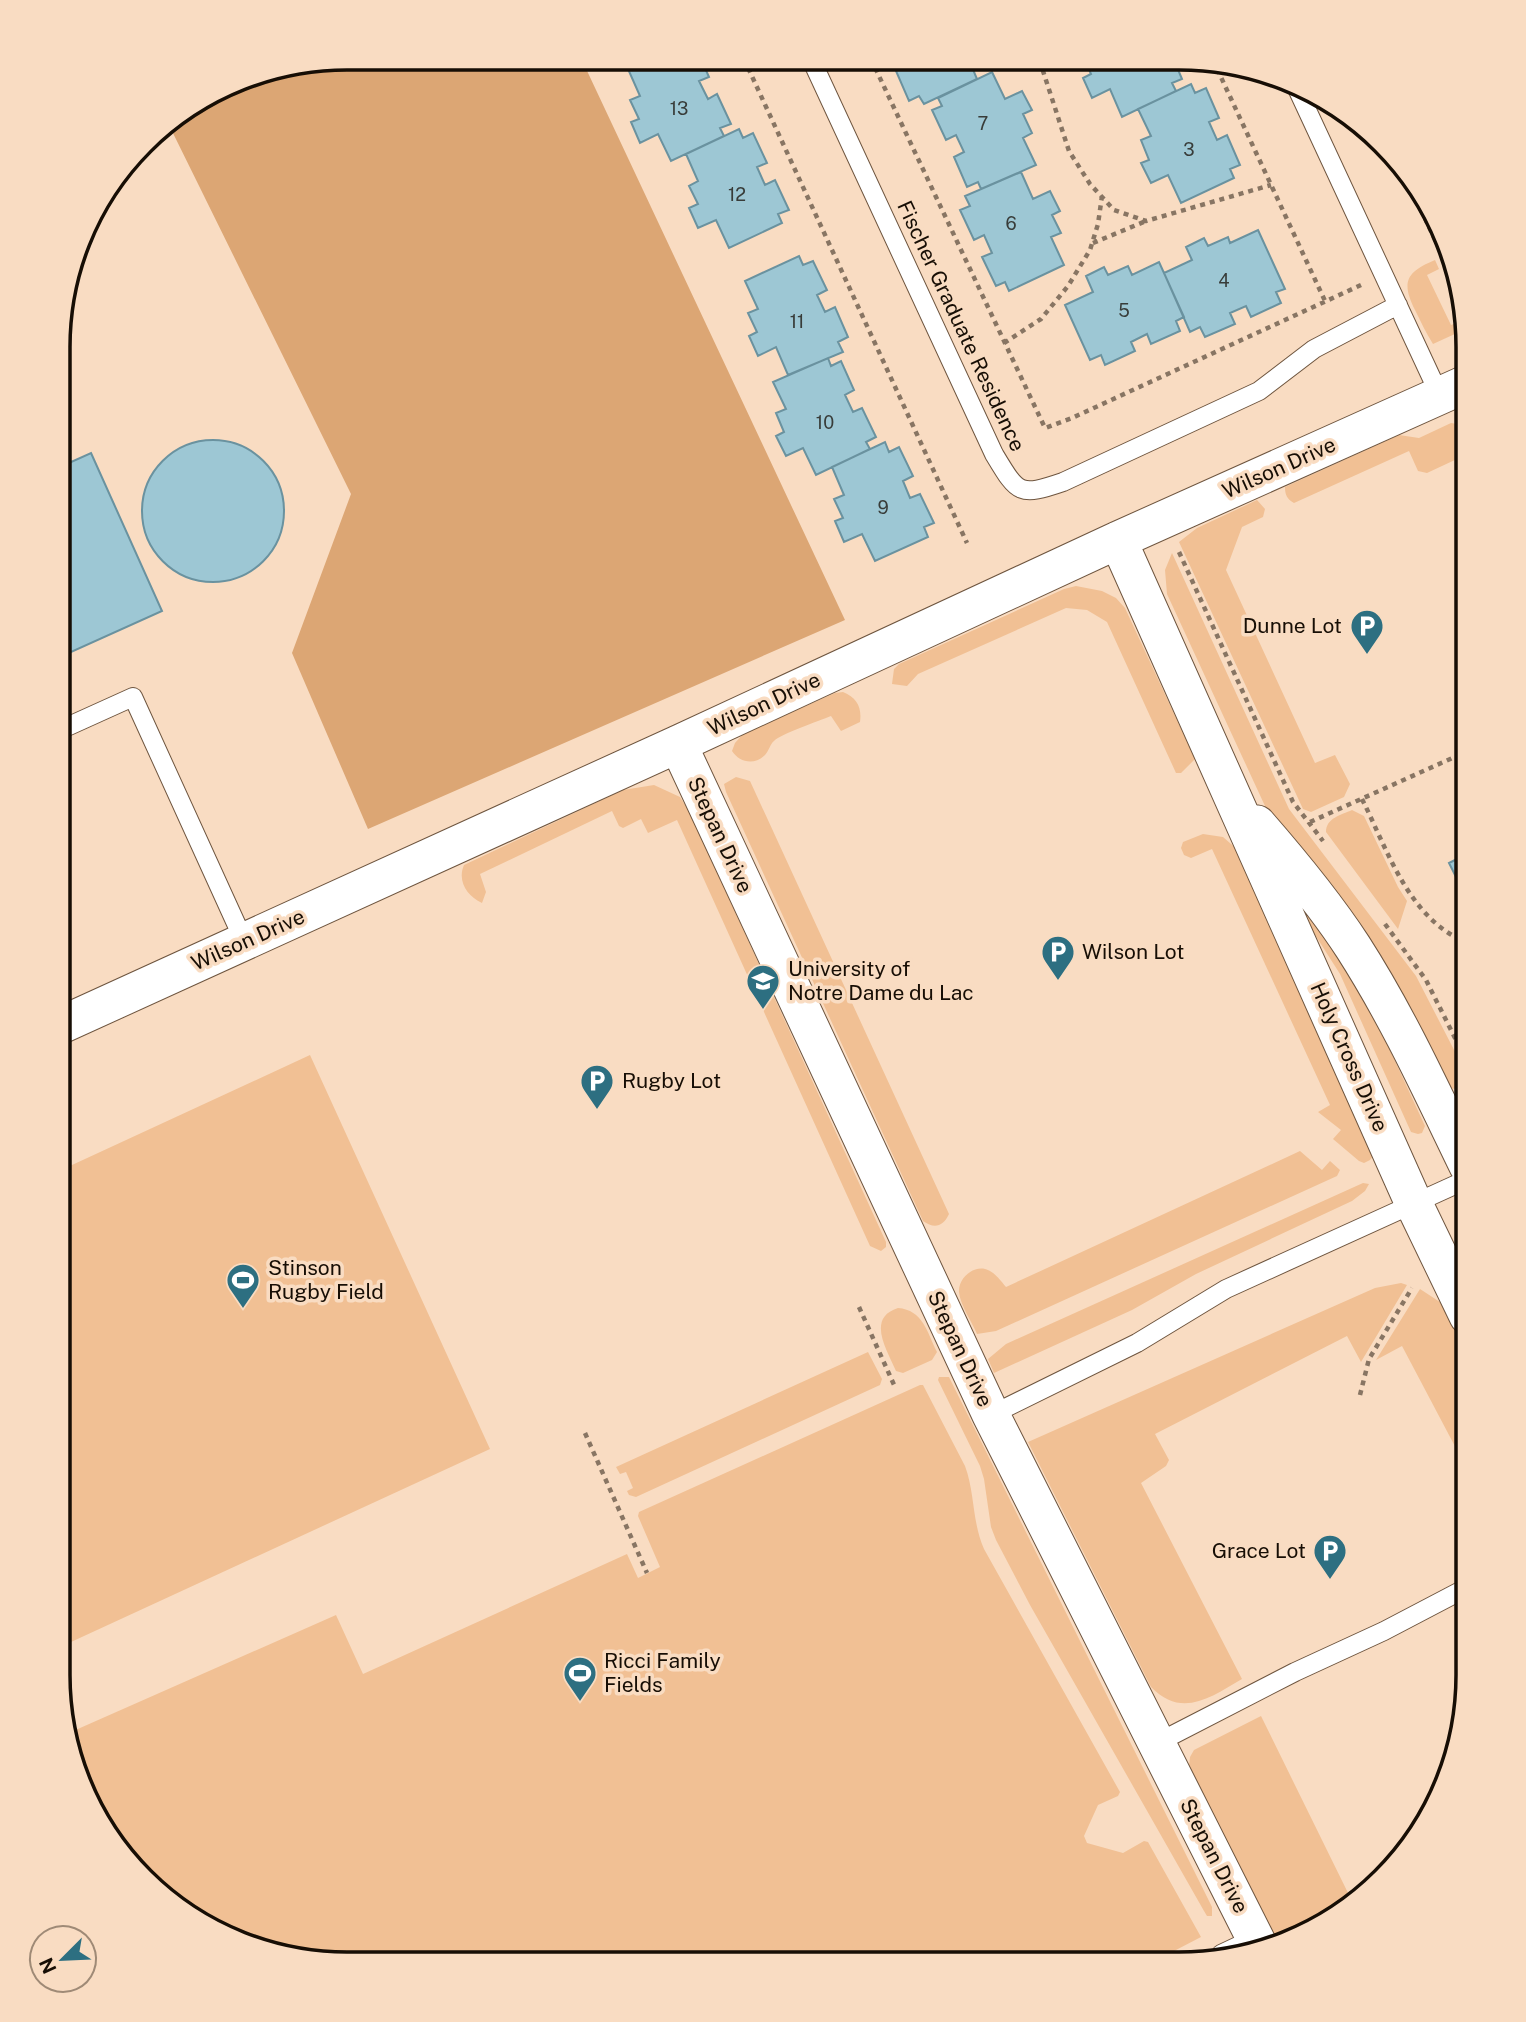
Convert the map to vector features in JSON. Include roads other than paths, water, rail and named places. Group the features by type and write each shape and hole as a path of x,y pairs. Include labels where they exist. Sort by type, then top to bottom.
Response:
{"street":[{"name":"Wilson Drive","path":"70,1021 1118,540 1454,389"},
{"name":"Holy Cross Drive","path":"1118,540 1414,1204 1456,1291"},
{"name":"Stepan Drive","path":"678,744 991,1415 1257,1941"},
{"name":"Holy Cross Drive","path":"1233,797 1289,860 1353,947 1414,1053 1456,1141"}],"lane":[{"name":"Fischer Graduate Residence","path":"816,70 994,454 1010,481 1023,491 1035,491 1063,482 1259,391 1314,349 1398,305"},
{"path":"1302,100 1398,305 1454,389"},
{"path":"70,725 133,697 244,941"},
{"path":"991,1415 1137,1343 1226,1289 1456,1185"},
{"path":"1157,1744 1456,1593"}],"place":[{"name":"Dunne Lot","path":"1367,656"},
{"name":"Wilson Lot","path":"1058,982"},
{"name":"University of Notre Dame du Lac","path":"763,1011"},
{"name":"Rugby Lot","path":"597,1111"},
{"name":"Stinson Rugby Field","path":"243,1310"},
{"name":"Grace Lot","path":"1330,1581"},
{"name":"Ricci Family Fields","path":"580,1703"}]}
